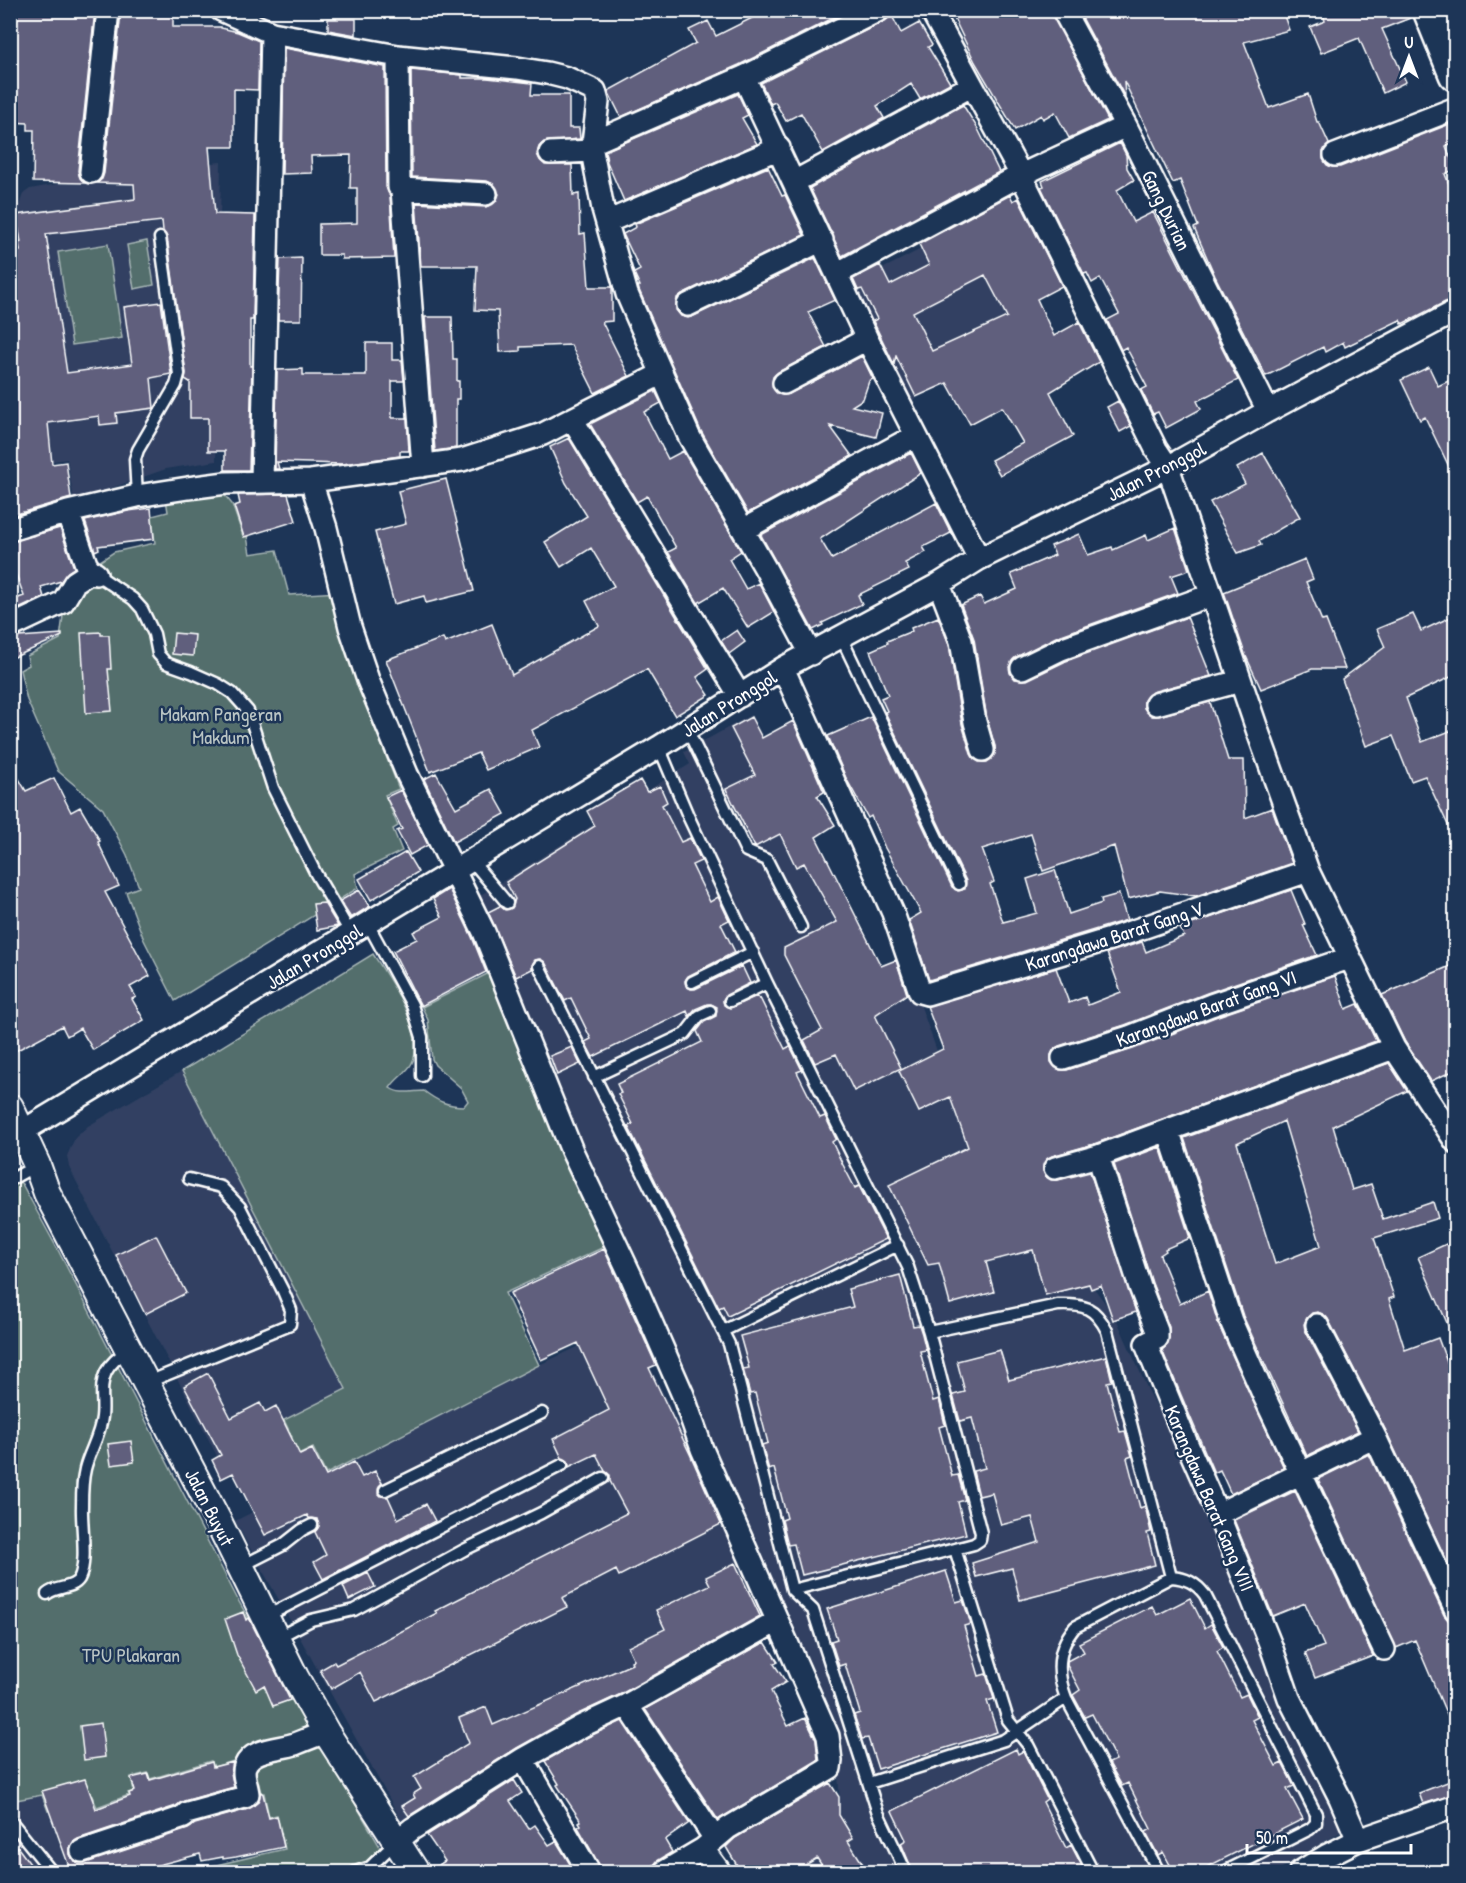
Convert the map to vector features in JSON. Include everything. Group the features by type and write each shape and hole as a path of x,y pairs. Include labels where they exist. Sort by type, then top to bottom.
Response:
{"highway":[{"path":"1430,10 1455,74"}],"street":[{"path":"91,172 108,10"},
{"path":"221,10 272,33 398,56 517,68 567,78 595,92 598,102 592,147 607,222 627,294 689,436 811,654"},
{"path":"550,153 592,147 744,77 879,10"},
{"path":"931,10 1021,175 1156,449 1168,467 1240,681 1308,871 1394,1048 1449,1119 1455,1142"},
{"name":"Gang Durian","path":"1063,10 1126,126 1268,411"},
{"path":"262,481 272,33"},
{"path":"398,56 399,187 402,189 423,466"},
{"path":"744,77 867,339 979,559"},
{"path":"794,182 971,86"},
{"path":"1335,155 1455,108"},
{"path":"838,273 1021,175 1126,126"},
{"path":"607,222 779,148"},
{"path":"402,189 486,195"},
{"path":"688,306 822,240"},
{"name":"Jalan Pronggol","path":"23,1131 659,747 783,668 939,584 979,559 1168,467 1455,312"},
{"path":"784,383 867,339"},
{"path":"12,531 68,512 137,496 226,483 311,481 462,460 543,434 661,374"},
{"path":"572,419 740,696"},
{"path":"743,530 915,436"},
{"path":"311,481 326,528 350,627 368,680 407,774 463,866 484,932 572,1151 632,1276 683,1395 702,1449 828,1737 830,1768 728,1828 709,1844 664,1872"},
{"path":"10,627 63,602 75,582 94,573 86,564 68,512"},
{"path":"939,584 962,641 975,722 983,750"},
{"path":"1022,668 1060,649 1211,595"},
{"name":"Karangdawa Barat Gang V","path":"783,668 893,913 920,992 932,994 1110,939 1308,871"},
{"path":"1156,704 1240,681"},
{"name":"Karangdawa Barat Gang VI","path":"1063,1058 1129,1037 1211,1005 1349,958"},
{"path":"1055,1168 1098,1156 1394,1048"},
{"name":"Jalan Buyut","path":"10,1107 23,1131 47,1193 270,1628 326,1732 416,1872"},
{"path":"1168,1130 1231,1321 1264,1396 1384,1648"},
{"name":"Karangdawa Barat Gang VIII","path":"1098,1156 1140,1287 1157,1331 1157,1338 1146,1344 1271,1646 1288,1698 1340,1798 1358,1840"},
{"path":"1317,1325 1375,1437 1455,1610"},
{"path":"1218,1514 1375,1437"},
{"path":"396,1842 412,1829 523,1759 582,1726 627,1705 777,1621"},
{"path":"627,1705 709,1844 720,1872"},
{"path":"82,1851 184,1817 187,1813 245,1797 248,1794 244,1773 251,1758 274,1748 292,1745 326,1732"},
{"path":"523,1759 590,1872"},
{"path":"1300,1872 1358,1840 1455,1806"}],"lane":[{"path":"137,496 135,459 138,450 176,385 179,374 160,238"},
{"path":"94,573 133,599 142,609 154,634 158,654 166,663 218,684 232,693 248,711 273,788 316,874 360,929 412,1005 422,1037 422,1076"},
{"path":"841,637 959,884"},
{"path":"687,729 746,851 767,860 801,927"},
{"path":"659,747 689,818 767,983 898,1245 916,1289 929,1332 981,1533 980,1540 974,1544 792,1590"},
{"path":"463,866 507,903"},
{"path":"692,982 753,952"},
{"path":"538,966 729,1344 792,1590 813,1610 878,1813 906,1872"},
{"path":"730,1001 767,983"},
{"path":"594,1077 685,1034 699,1017 710,1011"},
{"path":"10,1180 37,1165"},
{"path":"146,1383 290,1324 292,1317 284,1291 240,1207 222,1186 189,1179"},
{"path":"723,1331 898,1245"},
{"path":"929,1332 1058,1305 1075,1304 1089,1308 1100,1317 1107,1331 1171,1577"},
{"path":"47,1594 56,1588 78,1581 82,1562 85,1469 101,1425 102,1388 105,1373 114,1360 129,1350"},
{"path":"385,1490 543,1413"},
{"path":"270,1628 562,1466"},
{"path":"270,1628 354,1610 464,1550 541,1513 603,1478"},
{"path":"240,1567 283,1545 312,1525"},
{"path":"955,1549 1008,1720 1028,1745 1094,1872"},
{"path":"1159,1872 1066,1698 1058,1671 1060,1652 1066,1637 1075,1627 1171,1577 1191,1582 1205,1595 1316,1814 1316,1823 1310,1829 1224,1872"},
{"path":"869,1783 1004,1740 1066,1698"},
{"path":"10,1820 52,1872"},
{"path":"355,1872 370,1867 396,1842"}],"shaded area":[{"path":"221,162 216,461 166,469 74,501 67,459 27,465 11,260 11,251 17,238 15,217 23,194 30,189 112,174"},
{"path":"993,212 1054,334 908,402 849,286"},
{"path":"751,715 808,819 898,1000 916,993 954,1098 984,1194 1046,1177 1050,1180 1090,1283 1115,1316 1148,1390 1225,1536 1344,1824 1342,1831 1276,1872 736,1872 734,1869 840,1802 835,1734 474,899 690,764 684,752"},
{"path":"182,1071 346,1389 217,1456 69,1167 67,1156 75,1138 88,1126"},
{"path":"629,1323 723,1516 764,1623 405,1827 235,1521 539,1365"},
{"path":"42,1794 70,1872 11,1872 10,1801"}],"green space":[{"path":"147,241 154,285 134,289 127,245"},
{"path":"108,244 122,338 72,345 58,252"},
{"name":"Makam Pangeran Makdum","path":"223,493 232,504 243,536 247,536 250,554 277,550 289,595 339,592 365,703 399,789 385,795 398,826 393,829 402,851 355,874 358,888 175,1001 144,940 126,892 139,887 127,855 103,809 58,771 27,700 20,670 29,665 27,656 60,639 64,608 94,565 114,552 155,543 152,516 168,512 166,499"},
{"path":"373,954 404,1006 414,1036 415,1050 412,1063 390,1088 402,1092 424,1091 452,1105 464,1106 468,1101 461,1088 435,1065 432,1059 428,1020 422,1007 491,972 604,1247 505,1293 539,1365 326,1474 313,1448 285,1461 277,1444 292,1437 284,1420 346,1389 182,1071"},
{"name":"TPU Plakaran","path":"10,1176 22,1184 238,1600 380,1847 377,1851 383,1859 365,1872 200,1872 199,1869 285,1849 277,1815 269,1817 264,1793 261,1793 256,1773 242,1776 237,1760 214,1767 211,1761 150,1779 148,1773 131,1777 134,1791 97,1807 92,1796 48,1811 42,1795 11,1801"}],"building":[{"path":"10,10 95,10 78,171 85,183 33,182 34,130 28,130 28,123 10,122"},
{"path":"147,10 173,10 173,27 221,27 259,41 258,90 234,89 234,147 209,147 215,214 255,215 253,320 250,320 250,366 252,366 249,470 225,470 225,451 208,451 208,418 190,418 190,382 185,379 167,237 163,231 162,221 46,234 67,373 132,364 124,307 161,302 171,374 151,378 154,408 116,413 117,423 100,425 99,416 48,423 52,464 66,462 71,498 10,516 10,300 18,299 12,256 20,251 19,243 21,242 16,215 135,199 134,184 97,183 102,179 104,173 121,12 147,12"},
{"path":"768,10 849,10 739,65 621,117 608,91 696,43 689,30 708,21 716,36"},
{"path":"950,10 1050,10 1108,120 1069,138 1055,112 1043,119 1041,115 1015,130 975,62"},
{"path":"1078,10 1282,10 1289,30 1244,42 1269,108 1308,94 1317,122 1329,144 1323,152 1323,159 1327,165 1332,167 1340,167 1455,122 1455,141 1446,146 1455,169 1445,174 1455,199 1455,297 1402,324 1400,320 1345,347 1343,342 1325,352 1323,347 1266,376 1215,276 1194,228 1198,226 1180,180 1173,183 1124,81 1125,97"},
{"path":"1322,10 1412,10 1413,17 1382,29 1406,82 1383,93 1359,38 1321,53 1310,27 1325,21"},
{"path":"891,14 901,33 919,23 932,45 928,47 950,83 920,99 911,84 877,106 884,118 823,152 801,113 786,121 775,102 771,104 761,83 885,21"},
{"path":"328,19 356,19 356,35 328,30"},
{"path":"284,48 385,67 386,187 390,195 394,258 342,259 342,255 319,255 319,224 357,223 357,188 350,188 351,155 311,156 312,173 282,174"},
{"path":"411,70 462,75 462,78 532,83 531,95 569,95 569,128 579,128 580,139 544,142 537,154 545,165 572,165 573,195 579,194 580,234 585,233 589,287 612,287 612,321 602,322 629,376 595,393 571,345 520,347 520,351 500,352 498,311 475,310 477,266 421,266 416,203 486,207 496,201 499,194 493,184 487,181 412,177"},
{"path":"738,94 748,115 742,118 757,144 624,201 607,162 605,151"},
{"path":"963,105 978,129 999,172 842,256 810,188"},
{"path":"1120,143 1126,155 1127,168 1134,180 1117,190 1133,222 1153,212 1238,380 1197,401 1201,409 1166,428 1158,412 1153,414 1141,390 1147,387 1126,347 1121,350 1107,320 1119,314 1100,278 1092,283 1087,273 1084,274 1041,187 1044,186 1042,181"},
{"path":"768,167 782,196 785,195 804,235 682,294 677,298 676,310 681,316 688,318 694,316 815,258 835,300 808,312 826,347 778,372 773,377 773,388 778,394 789,394 862,356 873,379 869,381 863,399 852,406 882,413 876,437 830,426 852,456 748,513 700,429 639,290 638,286 640,286 634,273 640,270 623,234 636,227 635,224"},
{"path":"1010,195 1013,201 1018,198 1062,286 1037,299 1054,336 1079,322 1099,362 1050,392 1073,436 1000,475 991,460 1023,443 1002,407 970,424 947,383 916,397 896,356 894,364 873,321 877,319 862,289 858,290 853,279 880,265 890,285 929,265 919,244","holes":["985,275 1007,317 932,351 913,312"]},
{"path":"302,258 301,320 278,320 280,259"},
{"path":"425,317 452,317 453,359 457,359 457,381 459,381 459,399 456,399 456,448 435,451"},
{"path":"366,343 392,343 392,360 402,360 404,381 392,381 392,418 407,418 409,451 400,451 400,456 343,464 277,462 279,469 275,469 277,370 303,369 303,375 366,375"},
{"path":"1429,367 1438,386 1455,378 1455,479 1425,417 1420,420 1401,380"},
{"path":"655,391 661,403 644,412 668,459 683,451 741,551 729,559 746,589 759,583 774,612 748,628 723,588 698,603 668,552 676,548 647,496 637,502 590,424"},
{"path":"1118,401 1131,426 1120,432 1107,407"},
{"path":"569,438 708,669 697,677 709,695 675,716 647,669 532,730 539,747 486,770 478,753 430,772 386,660 443,638 445,643 492,624 512,675 599,626 586,601 614,586 591,548 561,567 545,542 587,516 566,483 550,447"},
{"path":"911,453 921,473 820,539 832,559 936,503 951,533 923,547 926,552 905,563 909,570 858,595 862,604 822,623 823,625 813,630 761,535"},
{"path":"1263,453 1300,517 1259,541 1261,545 1238,553 1210,502 1245,484 1237,468"},
{"path":"446,479 474,591 426,603 424,596 394,604 375,532 406,524 398,491"},
{"path":"288,494 296,521 244,537 234,506 240,504 238,495"},
{"path":"151,508 154,539 98,546 99,549 95,551 85,521"},
{"path":"60,528 74,568 61,581 41,587 44,597 10,613 10,601 24,596 10,558 10,542"},
{"path":"1175,528 1189,570 1171,576 1178,593 1056,637 1016,657 1009,667 1010,673 1015,679 1027,680 1066,661 1187,617 1211,676 1152,692 1144,700 1144,708 1152,716 1159,716 1210,702 1228,760 1244,760 1245,818 1272,808 1292,863 1196,896 1160,891 1128,899 1114,846 1043,871 1031,834 982,849 994,882 990,884 1003,922 1037,913 1027,879 1055,870 1069,914 1102,903 1101,899 1119,894 1127,920 929,980 909,920 921,913 885,848 871,816 868,818 846,778 828,736 871,717 952,887 958,891 965,889 966,881 885,712 887,711 881,698 888,695 870,651 912,631 911,628 938,617 949,644 962,724 971,754 979,762 987,762 995,754 995,746 987,719 974,639 961,605 980,596 984,604 1017,589 1011,574 1055,555 1051,546 1079,534 1088,555 1112,547 1113,550 1146,535 1148,540"},
{"path":"1305,559 1313,579 1306,582 1322,621 1326,620 1345,669 1312,669 1261,689 1245,654 1224,592"},
{"path":"1413,614 1421,631 1455,615 1455,675 1406,698 1422,742 1455,729 1455,840 1425,776 1411,781 1393,736 1366,746 1342,679 1385,647 1377,629"},
{"path":"737,630 745,642 729,654 721,641"},
{"path":"101,632 101,635 109,635 111,669 108,669 112,711 86,713 81,633"},
{"path":"174,633 195,635 193,656 172,654"},
{"path":"62,634 62,636 10,659 10,640 19,637"},
{"path":"751,717 762,738 793,721 824,792 817,796 835,825 816,837 881,966 896,960 907,994 875,1015 901,1068 854,1091 836,1054 815,1063 804,1040 822,1030 784,955 784,948 837,922 804,863 796,867 780,834 755,847 726,789 755,775 731,728"},
{"path":"10,763 26,791 54,778 71,812 80,807 100,841 98,842 119,886 105,892 150,976 130,987 136,997 132,999 144,1020 93,1050 80,1028 67,1036 62,1026 10,1054"},
{"path":"436,773 456,808 491,789 505,814 454,842 424,779"},
{"path":"640,780 647,792 660,786 667,802 662,805 681,842 690,838 701,861 692,865 710,902 718,897 729,920 721,924 735,952 688,976 685,981 686,986 695,989 742,966 750,983 726,995 723,1000 724,1005 730,1008 757,996 760,998 785,1049 790,1046 802,1070 797,1072 820,1118 825,1116 836,1139 832,1142 843,1165 855,1188 859,1186 886,1239 728,1316 723,1306 719,1308 628,1126 633,1124 618,1094 621,1093 617,1084 702,1042 697,1031 704,1022 716,1016 717,1007 707,1004 695,1009 689,1016 687,1011 593,1057 585,1042 591,1039 571,998 565,1001 545,962 540,959 535,960 532,969 516,977 488,912 500,906 505,910 512,908 515,899 506,882 595,826 587,811"},
{"path":"401,790 428,845 410,855 397,831 402,829 386,797"},
{"path":"406,852 418,872 371,900 359,879"},
{"path":"449,889 486,972 421,1006 393,951 417,939 413,932 442,917 433,899"},
{"path":"359,890 370,906 351,918 340,901"},
{"path":"1291,890 1305,924 1303,925 1317,955 1207,993 1125,1025 1059,1046 1051,1055 1051,1062 1060,1070 1067,1070 1133,1049 1215,1017 1335,976 1346,1009 1358,1004 1376,1041 1046,1160 1043,1171 1051,1180 1090,1172 1136,1312 1113,1320 1101,1285 1091,1289 1089,1284 1045,1295 1033,1250 986,1262 994,1292 950,1304 939,1263 928,1265 889,1185 968,1147 950,1097 919,1112 899,1071 943,1049 927,1006 1056,968 1069,1003 1085,997 1088,1005 1121,992 1107,953 1142,942 1146,952 1184,936 1180,928"},
{"path":"324,903 338,926 317,930 313,904"},
{"path":"1455,964 1455,1070 1431,1081 1405,1042 1382,995"},
{"path":"572,1047 580,1064 557,1075 550,1056"},
{"path":"1389,1063 1407,1091 1333,1126 1352,1190 1371,1184 1383,1219 1433,1202 1438,1218 1374,1238 1394,1297 1389,1299 1405,1350 1438,1338 1455,1384 1455,1579 1386,1431 1328,1319 1318,1312 1312,1313 1307,1318 1304,1324 1305,1330 1358,1431 1307,1456 1243,1316 1184,1138","holes":["1284,1121 1321,1246 1275,1264 1237,1143"]},
{"path":"1160,1147 1190,1238 1165,1249 1166,1251 1160,1255 1180,1304 1208,1291 1219,1326 1284,1468 1231,1494 1220,1470 1214,1473 1162,1350 1168,1344 1169,1327 1152,1283 1114,1164"},
{"path":"156,1235 186,1293 145,1314 116,1255"},
{"path":"1455,1240 1455,1341 1418,1257"},
{"path":"604,1249 656,1365 649,1368 721,1524 619,1576 616,1570 562,1598 567,1607 376,1702 360,1672 331,1689 320,1670 334,1662 336,1665 437,1613 435,1611 627,1513 610,1481 610,1475 605,1471 596,1454 569,1467 568,1461 562,1458 553,1439 609,1410 578,1343 541,1360 510,1293"},
{"path":"900,1275 913,1326 919,1325 922,1334 926,1350 920,1351 933,1401 939,1399 945,1425 939,1427 952,1476 958,1475 965,1500 958,1502 966,1534 802,1575 794,1544 788,1545 782,1520 787,1518 774,1468 769,1470 762,1445 768,1443 755,1393 750,1394 743,1369 749,1368 740,1336 853,1307 848,1289"},
{"path":"1000,1350 1009,1380 1106,1356 1112,1381 1107,1382 1120,1432 1125,1431 1132,1456 1127,1458 1140,1508 1145,1506 1151,1532 1147,1533 1155,1565 1020,1600 1012,1568 976,1577 972,1563 1039,1542 1032,1517 1001,1525 992,1493 979,1496 973,1471 985,1468 972,1418 960,1421 953,1395 965,1392 957,1361"},
{"path":"208,1373 231,1418 260,1403 265,1412 276,1406 300,1455 312,1449 326,1476 354,1462 362,1477 375,1471 382,1483 378,1493 388,1497 398,1519 426,1504 435,1521 323,1579 314,1562 326,1555 315,1532 319,1526 317,1519 309,1518 307,1515 265,1535 233,1473 221,1479 212,1460 221,1455 184,1386"},
{"path":"131,1441 134,1462 111,1465 108,1444"},
{"path":"1369,1454 1444,1615 1449,1621 1455,1623 1455,1734 1415,1640 1396,1648 1318,1479"},
{"path":"1295,1491 1373,1656 1315,1678 1305,1653 1324,1646 1305,1603 1273,1616 1234,1520"},
{"path":"735,1563 760,1616 621,1694 576,1715 517,1748 409,1816 402,1806 415,1798 413,1794 421,1789 414,1777 469,1743 459,1718 486,1707 493,1725 632,1664 631,1661 634,1660 628,1647 665,1629 656,1610 710,1585 706,1577"},
{"path":"946,1571 956,1602 963,1600 971,1624 964,1626 979,1676 986,1674 994,1699 987,1701 997,1732 878,1769 868,1738 862,1739 854,1715 860,1713 845,1664 839,1666 831,1641 837,1639 827,1609"},
{"path":"368,1573 375,1587 349,1600 343,1586"},
{"path":"1190,1598 1205,1628 1211,1624 1223,1647 1217,1651 1240,1697 1247,1694 1258,1717 1252,1720 1276,1766 1282,1763 1294,1786 1287,1789 1303,1819 1197,1872 1174,1872 1163,1852 1158,1855 1146,1832 1151,1829 1128,1783 1122,1786 1109,1763 1116,1760 1092,1714 1085,1717 1073,1695 1080,1690 1067,1661 1084,1652 1079,1643 1152,1606 1157,1615"},
{"path":"243,1612 246,1620 249,1618 290,1700 273,1706 264,1685 256,1690 237,1655 225,1619"},
{"path":"765,1642 778,1662 774,1664 786,1682 771,1691 788,1726 805,1718 816,1740 818,1760 718,1820 645,1709"},
{"path":"622,1721 689,1823 665,1840 672,1852 657,1861 652,1869 646,1872 602,1872 578,1827 581,1821 557,1785 559,1784 545,1761"},
{"path":"101,1723 105,1757 84,1760 80,1726"},
{"path":"1016,1749 1018,1754 1023,1751 1047,1799 1043,1802 1066,1848 1071,1845 1083,1868 1075,1872 913,1872 901,1843 906,1840 892,1811"},
{"path":"212,1762 213,1767 233,1762 231,1773 234,1787 184,1801 176,1806 78,1839 70,1848 73,1860 86,1863 188,1829 195,1824 248,1809 257,1803 261,1792 269,1818 277,1816 284,1847 202,1861 200,1854 132,1872 128,1872 125,1864 99,1872 71,1872 42,1791 85,1779 96,1809 130,1796 129,1793 135,1791 131,1778 148,1774 150,1780"},
{"path":"1455,1779 1455,1794 1423,1804 1419,1793"},
{"path":"514,1780 522,1793 510,1801 529,1829 535,1825 549,1845 556,1841 575,1872 431,1872 445,1861 427,1835"},
{"path":"830,1783 839,1797 839,1815 853,1838 848,1841 868,1872 826,1872 817,1858 794,1872 741,1872 726,1847 735,1838"},
{"path":"10,1837 36,1872 10,1872"}]}
